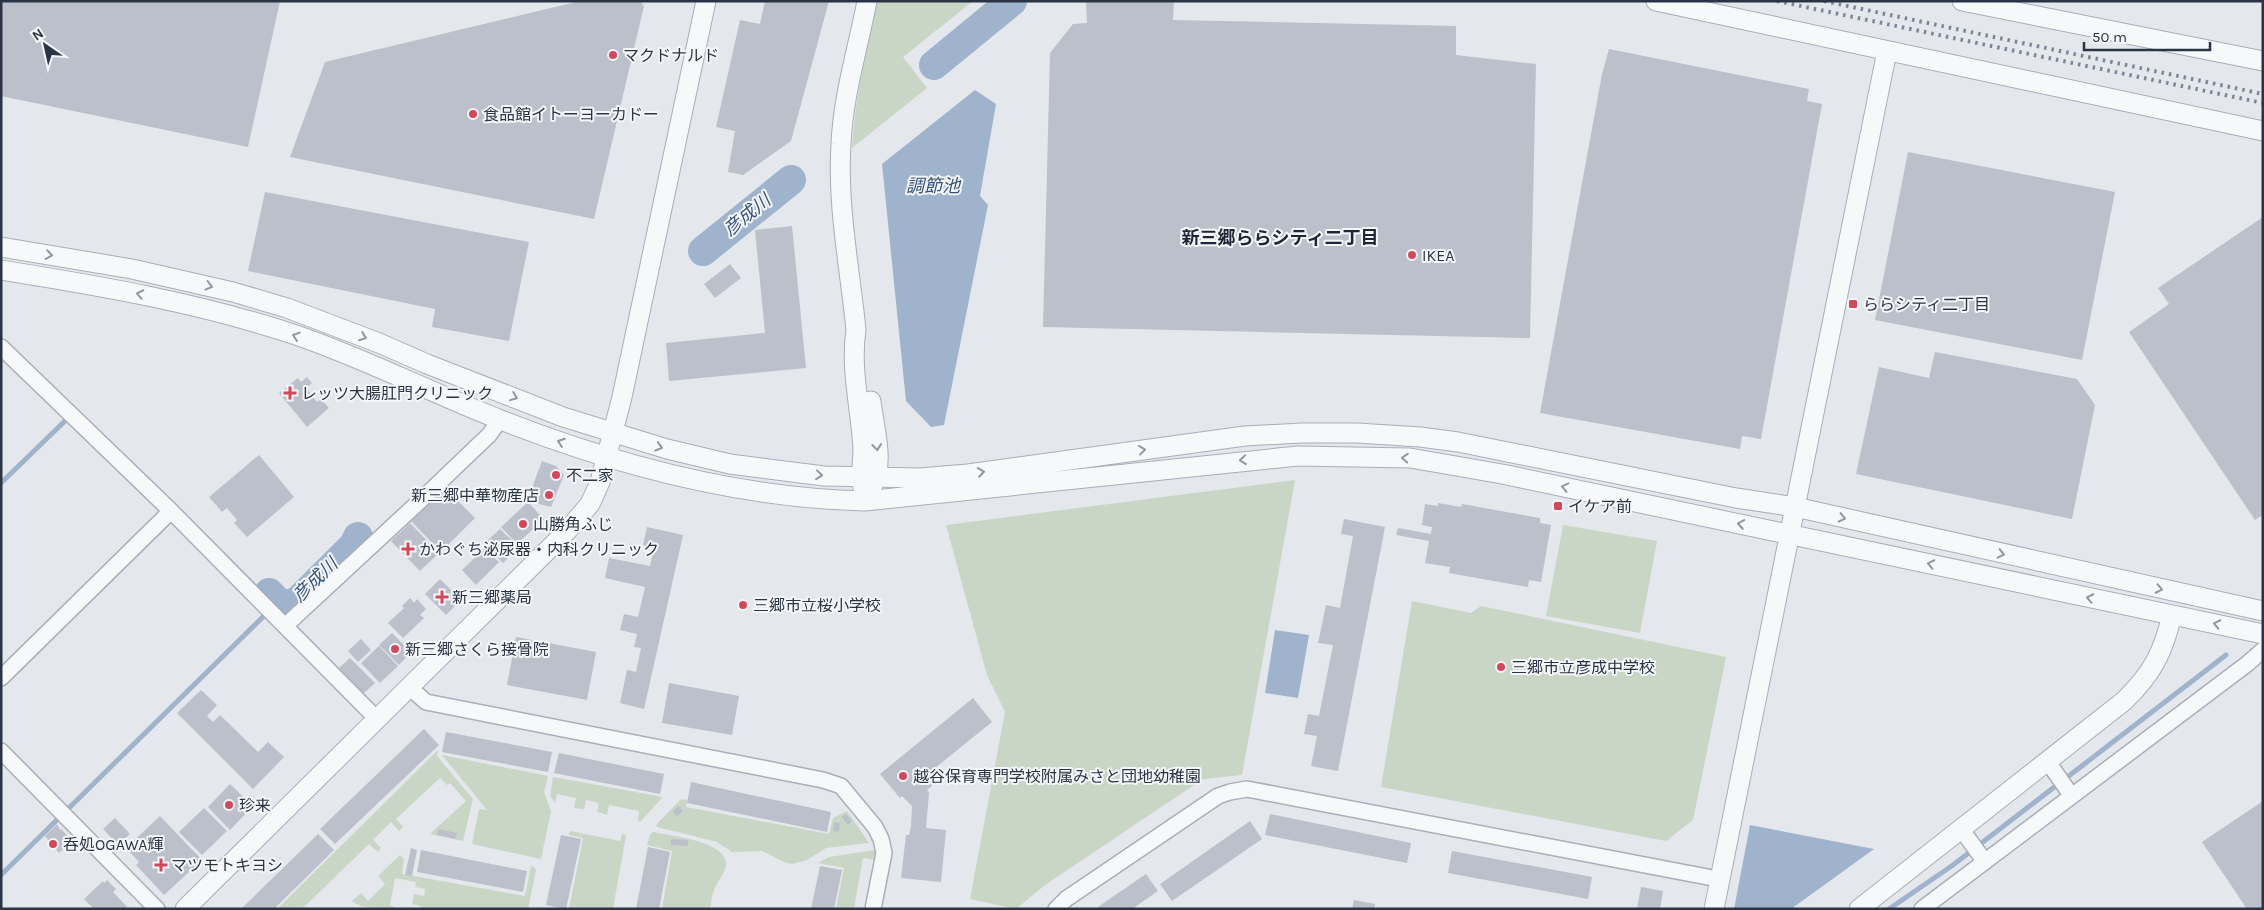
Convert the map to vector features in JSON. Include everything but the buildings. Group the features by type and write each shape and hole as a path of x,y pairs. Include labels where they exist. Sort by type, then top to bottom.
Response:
{"street":[{"path":"185,909 581,517 590,504 607,458 622,396 706,1"},
{"path":"865,501 869,477 863,452 853,348 856,330 841,191 841,143 844,115 867,1"},
{"path":"1656,1 2263,131"},
{"path":"1962,1 2263,61"},
{"path":"1714,909 1718,879 1886,51"},
{"path":"1,247 186,280 288,308 563,418 612,434 730,464 824,476 920,478 968,474 1245,436 1357,433 1420,437 1458,442 1726,496 1794,507 2263,611"},
{"path":"1,270 136,293 240,318 329,348 500,420 607,458 679,478 754,493 829,500 865,501 971,492 1244,460 1298,456 1360,455 1410,458 1457,464 2263,634"},
{"path":"1,347 171,511 377,719"},
{"path":"285,626 429,493 489,435 500,420"},
{"path":"1,678 171,511"},
{"path":"1859,909 1965,835 2052,768 2124,701 2144,681 2159,654 2172,615"},
{"path":"1922,909 2263,650"},
{"path":"409,688 426,702 823,780 841,786 875,827 881,839 884,853 873,909"},
{"path":"1,750 157,909"},
{"path":"2052,768 2071,795"},
{"path":"1056,909 1066,899 1218,796 1247,789 1718,879"},
{"path":"1965,835 1985,862"}],"green space":[{"path":"876,1 973,1 903,57 927,88 852,148 858,92"},
{"path":"1295,480 1242,775 1203,779 1045,885 1016,909 970,899 1005,712 987,675 946,525"},
{"path":"1563,525 1657,541 1640,633 1546,616"},
{"path":"1412,601 1471,613 1481,606 1726,657 1693,820 1666,841 1381,787"},
{"path":"438,750 437,756 473,799 463,841 430,834 466,801 450,783 447,785 440,778 396,819 403,827 399,831 391,822 373,840 381,848 378,852 369,844 302,909 277,909"},
{"path":"442,755 548,776 544,792 551,811 541,859 472,844 479,809 487,810"},
{"path":"553,777 663,797 640,822 638,821 639,811 609,805 607,815 597,812 599,803 586,800 584,809 574,808 576,798 557,794 555,803 550,796"},
{"path":"681,799 687,800 686,807 829,834 833,818 847,811 869,843 826,848 807,860 792,864 762,851 732,852 717,842 657,827 656,825"},
{"path":"570,831 620,841 622,834 626,835 613,909 569,909 583,838 569,835"},
{"path":"653,832 709,845 718,850 724,857 726,865 714,890 710,909 662,909 672,851 647,845"},
{"path":"875,850 875,860 863,858 854,909 836,909 844,868 818,863 829,857"},
{"path":"400,855 404,859 402,874 525,896 531,866 534,867 536,870 528,909 421,909 421,906 412,904 414,894 424,896 425,889 415,887 416,882 395,878 390,905 398,909 362,906 352,901 361,893 368,901 385,884 378,876"}],"water":[{"name":"調節池","path":"975,90 996,104 980,196 988,205 944,425 931,427 906,401 882,164"},
{"path":"1275,630 1309,635 1298,698 1265,693"},
{"path":"1750,825 1874,849 1791,909 1734,909"}],"waterway":[{"name":"彦成川","path":"934,65 1012,1"},
{"name":"彦成川","path":"703,251 791,180"},
{"path":"1,483 67,419"},
{"name":"彦成川","path":"269,593 279,603 288,606 299,600 354,545 358,537"},
{"path":"1,875 278,602"},
{"path":"1889,909 1953,865 2226,655"}],"railway":[{"path":"1777,1 2263,103"},
{"path":"1824,1 2263,94"}],"place":[{"name":"マクドナルド","path":"613,55"},
{"name":"食品館イトーヨーカドー","path":"473,114"},
{"name":"IKEA","path":"1412,255"},
{"name":"ららシティ二丁目","path":"1853,304"},
{"name":"レッツ大腸肛門クリニック","path":"290,393"},
{"name":"不二家","path":"556,475"},
{"name":"新三郷中華物産店","path":"549,495"},
{"name":"イケア前","path":"1558,506"},
{"name":"山勝角ふじ","path":"523,524"},
{"name":"かわぐち泌尿器・内科クリニック","path":"408,549"},
{"name":"新三郷薬局","path":"442,597"},
{"name":"三郷市立桜小学校","path":"743,605"},
{"name":"新三郷さくら接骨院","path":"395,649"},
{"name":"三郷市立彦成中学校","path":"1501,667"},
{"name":"越谷保育専門学校附属みさと団地幼稚園","path":"903,776"},
{"name":"珍来","path":"229,805"},
{"name":"呑処OGAWA輝","path":"53,844"},
{"name":"マツモトキヨシ","path":"161,865"}],"district":[{"name":"新三郷ららシティ二丁目","path":"1280,238"}]}
